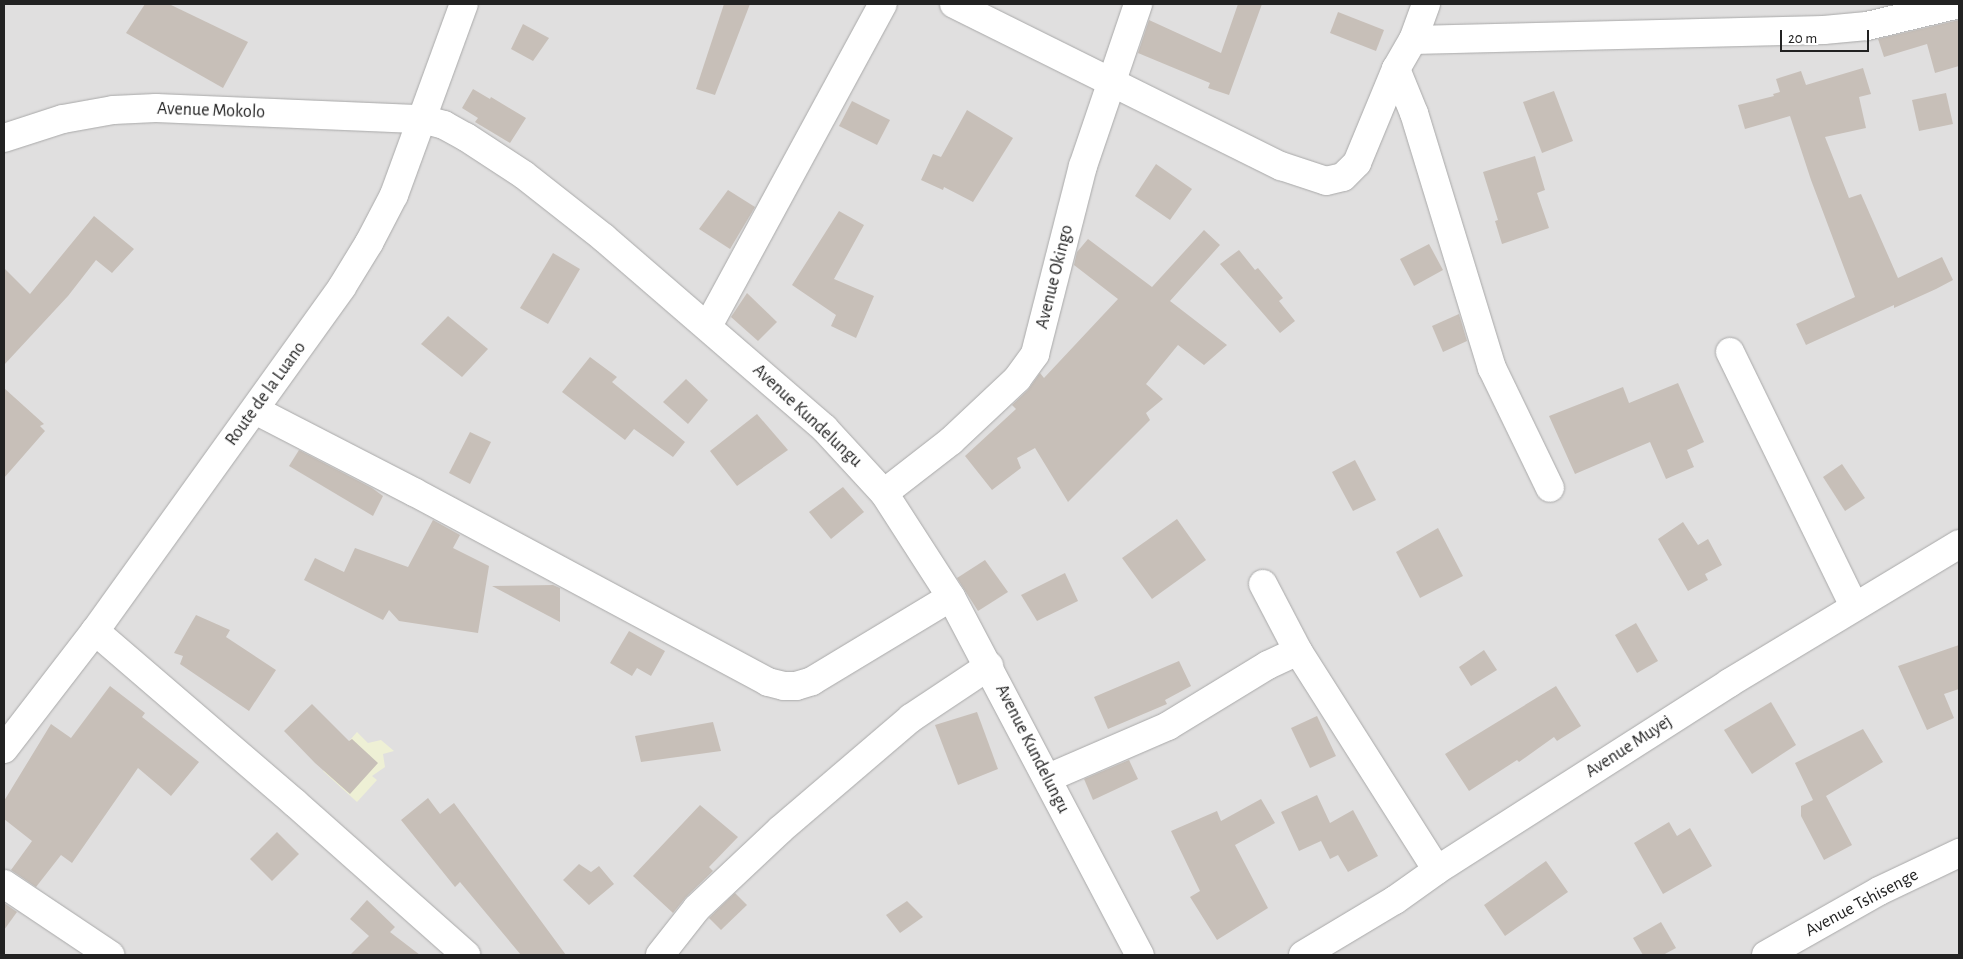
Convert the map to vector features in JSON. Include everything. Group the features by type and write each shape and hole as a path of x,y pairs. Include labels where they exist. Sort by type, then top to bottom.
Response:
{"street":[{"name":"Route de la Luano","path":"4,749 95,631 342,288 369,243 394,195 464,4"},
{"path":"708,326 883,4"},
{"path":"954,4 1281,166 1326,181 1343,178 1357,163 1396,69 1413,40 1426,4"},
{"name":"Avenue Okingo","path":"884,493 951,441 1017,379 1035,354 1084,166 1110,82 1138,4"},
{"path":"1413,40 1824,30 1867,26 1959,4"},
{"path":"1396,69 1414,113 1492,368 1550,488"},
{"name":"Avenue Mokolo","path":"4,138 63,119 114,110 156,108 422,119"},
{"name":"Avenue Kundelungu","path":"422,119 444,125 466,136 524,175 604,238 824,428 884,493 951,597 1140,955"},
{"path":"1730,352 1854,606"},
{"path":"255,410 414,492 768,682 784,686 796,686 812,681 951,597"},
{"name":"Avenue Muyej","path":"1303,955 1395,900 1438,870 1854,606 1959,544"},
{"path":"1263,584 1298,651 1438,870"},
{"path":"95,631 295,803 466,955"},
{"path":"1048,778 1168,726 1268,665 1298,651"},
{"path":"660,955 697,908 781,830 911,718 989,666"},
{"name":"Avenue Tshisenge","path":"1766,955 1879,891 1959,853"},
{"path":"4,884 110,955"}],"shaded area":[{"path":"4,4 1959,4 1959,955 4,955"}],"green space":[{"path":"357,732 368,743 381,740 394,751 383,754 385,767 372,776 377,780 357,802 323,771"}],"building":[{"path":"145,4 169,4 248,42 223,88 126,33"},
{"path":"724,4 750,4 715,95 696,89"},
{"path":"1238,4 1262,4 1229,95 1208,88 1210,83 1138,53 1149,20 1221,53"},
{"path":"1338,12 1384,30 1376,51 1330,33"},
{"path":"1959,20 1959,66 1935,73 1927,44 1884,57 1878,39"},
{"path":"523,24 549,38 533,61 511,49"},
{"path":"1863,68 1871,94 1859,97 1866,128 1825,137 1849,198 1861,194 1898,278 1942,257 1953,280 1894,308 1894,305 1806,345 1796,324 1855,297 1811,180 1790,116 1745,129 1738,105 1774,96 1773,94 1780,92 1776,79 1801,71 1806,85"},
{"path":"473,89 490,99 491,97 526,118 510,143 475,122 478,118 462,108"},
{"path":"1554,91 1573,141 1542,153 1523,102"},
{"path":"1946,93 1953,124 1919,131 1912,100"},
{"path":"852,101 890,120 877,145 839,126"},
{"path":"967,110 1013,138 973,202 944,187 943,190 921,180 933,154 941,157"},
{"path":"1535,156 1545,190 1537,193 1549,228 1502,244 1495,221 1498,220 1483,172"},
{"path":"1156,164 1192,189 1170,220 1135,196"},
{"path":"728,190 755,207 730,249 699,229"},
{"path":"839,211 864,225 834,279 874,296 856,338 831,326 836,315 792,285"},
{"path":"94,216 134,249 112,273 96,260 68,296 4,365 4,268 30,294"},
{"path":"1204,230 1220,245 1170,301 1227,345 1204,365 1178,345 1146,384 1163,399 1146,413 1150,420 1068,502 1035,448 1017,458 1021,468 992,490 965,456 1016,409 1012,405 1028,390 1040,373 1044,378 1118,299 1074,265 1077,252 1088,239 1152,287"},
{"path":"1429,244 1443,270 1414,286 1400,259"},
{"path":"1239,250 1255,270 1258,268 1283,298 1279,301 1295,321 1280,333 1220,264"},
{"path":"553,253 580,269 548,324 520,308"},
{"path":"747,293 777,322 758,341 731,317"},
{"path":"1459,314 1467,341 1443,352 1432,326"},
{"path":"448,316 488,349 462,377 421,344"},
{"path":"590,357 617,377 612,382 685,442 673,457 634,429 625,440 562,392"},
{"path":"686,379 708,400 688,424 663,402"},
{"path":"1678,383 1704,442 1687,450 1694,467 1666,479 1650,442 1575,474 1549,416 1623,387 1629,403"},
{"path":"4,388 44,424 40,426 45,431 4,478"},
{"path":"757,414 788,450 737,486 710,451"},
{"path":"470,432 491,442 470,484 449,473"},
{"path":"299,450 372,488 383,496 373,516 289,466"},
{"path":"1355,460 1376,500 1353,511 1332,472"},
{"path":"1842,464 1865,498 1845,511 1823,477"},
{"path":"843,487 864,512 831,539 809,512"},
{"path":"1177,519 1206,560 1152,599 1122,558"},
{"path":"433,520 460,535 453,548 489,566 478,633 399,621 389,610 383,620 304,580 315,558 344,572 355,548 408,567"},
{"path":"1683,522 1698,545 1708,539 1722,565 1705,574 1708,580 1688,591 1658,539"},
{"path":"1438,528 1463,576 1420,598 1396,552"},
{"path":"985,560 1008,592 978,611 957,578"},
{"path":"1065,573 1078,601 1037,621 1021,595"},
{"path":"553,585 560,588 560,622 492,586"},
{"path":"196,615 230,630 226,637 276,670 249,711 180,664 183,656 174,653"},
{"path":"1636,623 1658,661 1637,673 1615,635"},
{"path":"629,631 665,651 651,676 637,668 632,676 610,663"},
{"path":"1959,645 1959,689 1944,694 1954,718 1927,730 1898,666"},
{"path":"1484,650 1497,670 1471,686 1459,667"},
{"path":"1179,661 1191,686 1165,700 1167,704 1108,729 1094,697"},
{"path":"110,686 145,713 142,717 199,762 171,796 138,768 72,863 61,855 36,887 11,870 32,841 4,819 4,801 51,724 71,738"},
{"path":"1556,686 1581,726 1557,741 1554,737 1519,762 1517,760 1469,791 1445,754"},
{"path":"1771,702 1796,745 1752,774 1724,730"},
{"path":"312,704 349,741 352,739 378,763 350,794 315,763 284,731"},
{"path":"977,712 998,769 958,785 935,725"},
{"path":"1317,716 1336,756 1310,768 1291,728"},
{"path":"713,722 721,751 641,762 635,736"},
{"path":"1863,729 1883,762 1826,796 1852,845 1824,860 1801,816 1801,806 1813,800 1795,763"},
{"path":"1129,760 1138,779 1093,800 1084,779"},
{"path":"1317,795 1330,823 1353,810 1378,856 1348,872 1338,855 1330,859 1321,841 1299,851 1281,812"},
{"path":"428,798 440,814 454,803 566,955 521,955 460,882 455,887 401,820"},
{"path":"1261,799 1275,823 1235,845 1268,908 1217,940 1190,897 1200,891 1171,831 1217,811 1221,821"},
{"path":"700,805 738,837 709,867 713,871 686,897 673,913 633,876"},
{"path":"1669,822 1677,836 1690,828 1712,866 1663,894 1634,843"},
{"path":"277,832 299,854 272,881 250,859"},
{"path":"1546,861 1568,892 1505,936 1484,905"},
{"path":"579,864 591,872 599,866 614,884 589,905 563,880"},
{"path":"735,893 747,905 721,930 709,918"},
{"path":"367,900 395,927 390,932 420,955 350,955 369,936 350,919"},
{"path":"907,901 923,917 900,933 886,915"},
{"path":"4,903 17,912 4,930"},
{"path":"1661,922 1676,948 1663,955 1643,955 1633,938"}]}
